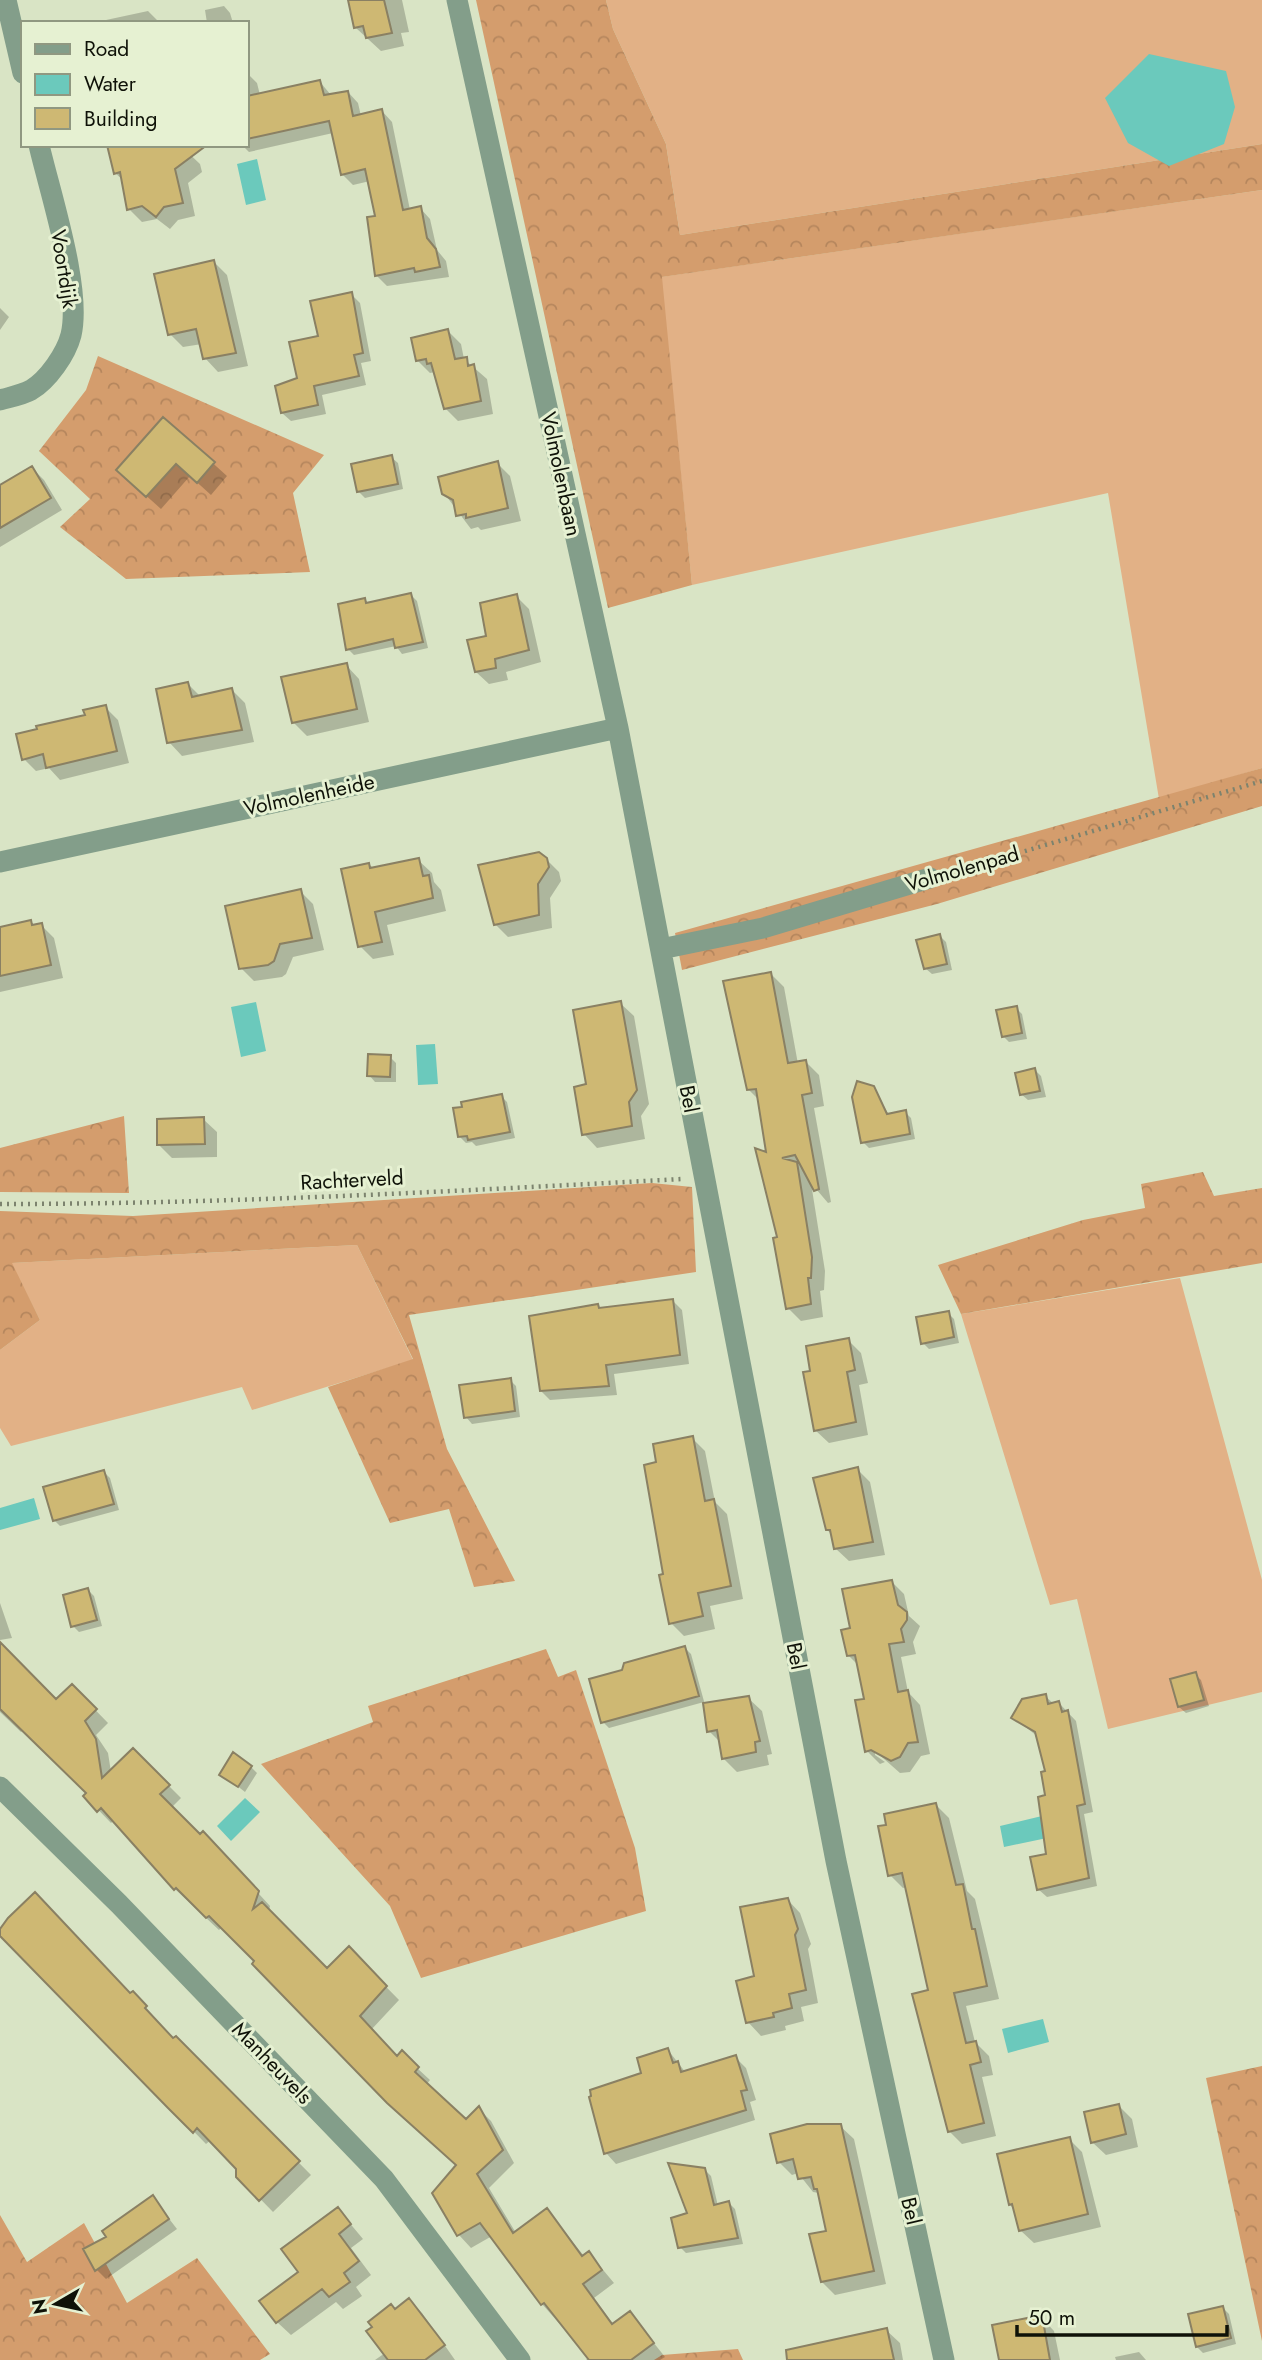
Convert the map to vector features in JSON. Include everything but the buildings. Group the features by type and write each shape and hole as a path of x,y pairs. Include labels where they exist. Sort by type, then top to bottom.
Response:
{"street":[{"path":"6,0 21,64"},
{"name":"Volmolenbaan","path":"457,0 618,728 661,949"},
{"name":"Voortdijk","path":"0,400 31,390 53,370 71,336 73,305 68,272 39,147"},
{"name":"Volmolenheide","path":"0,862 618,728"},
{"name":"Volmolenpad","path":"661,949 763,928 930,878"},
{"name":"Bel","path":"661,949 836,1861 944,2360"},
{"name":"Manheuvels","path":"0,1787 128,1914 384,2179 520,2360"}],"path":[{"name":"Volmolenpad","path":"930,878 1262,781"},
{"name":"Rachterveld","path":"0,1203 144,1204 317,1198 704,1178"}],"shaded area":[{"path":"606,0 1262,0 1262,144 680,235 666,144 613,29"},
{"path":"1262,190 1262,768 1159,799 1108,493 692,585 661,277"},
{"path":"357,1245 413,1360 252,1410 242,1387 11,1446 0,1428 0,1350 40,1320 11,1263"},
{"path":"1180,1278 1262,1580 1262,1692 1108,1729 1077,1599 1050,1605 961,1314"}],"green space":[{"path":"476,0 606,0 613,29 666,144 680,235 1262,144 1262,190 662,277 692,585 608,608"},
{"path":"98,356 324,455 293,493 310,572 126,579 60,527 90,499 39,451 86,390"},
{"path":"1262,768 1262,806 937,904 682,970 675,933"},
{"path":"124,1116 129,1193 0,1192 0,1148"},
{"path":"1203,1172 1214,1196 1262,1188 1262,1263 961,1314 938,1265 1083,1220 1145,1208 1141,1184"},
{"path":"652,1183 692,1187 696,1272 409,1315 447,1449 515,1581 474,1587 449,1509 390,1523 328,1387 413,1359 357,1245 12,1263 40,1320 0,1350 0,1211 133,1216"},
{"path":"546,1649 558,1677 576,1670 635,1848 646,1911 421,1978 390,1906 261,1764 373,1722 368,1706"},
{"path":"1262,2066 1262,2341 1206,2078"},
{"path":"0,2215 27,2262 84,2223 127,2303 197,2258 270,2354 260,2360 0,2360"},
{"path":"738,2349 743,2360 654,2360 662,2355"}],"water":[{"path":"1149,54 1226,71 1235,107 1224,144 1169,166 1128,143 1105,98"},
{"path":"257,159 266,200 246,205 237,164"},
{"path":"256,1002 266,1051 241,1057 231,1007"},
{"path":"435,1044 438,1084 418,1085 416,1045"},
{"path":"34,1498 40,1519 0,1530 0,1508"},
{"path":"245,1798 260,1812 231,1841 217,1826"},
{"path":"1042,1816 1047,1838 1004,1847 1000,1826"},
{"path":"1043,2019 1049,2042 1008,2053 1002,2029"}]}
